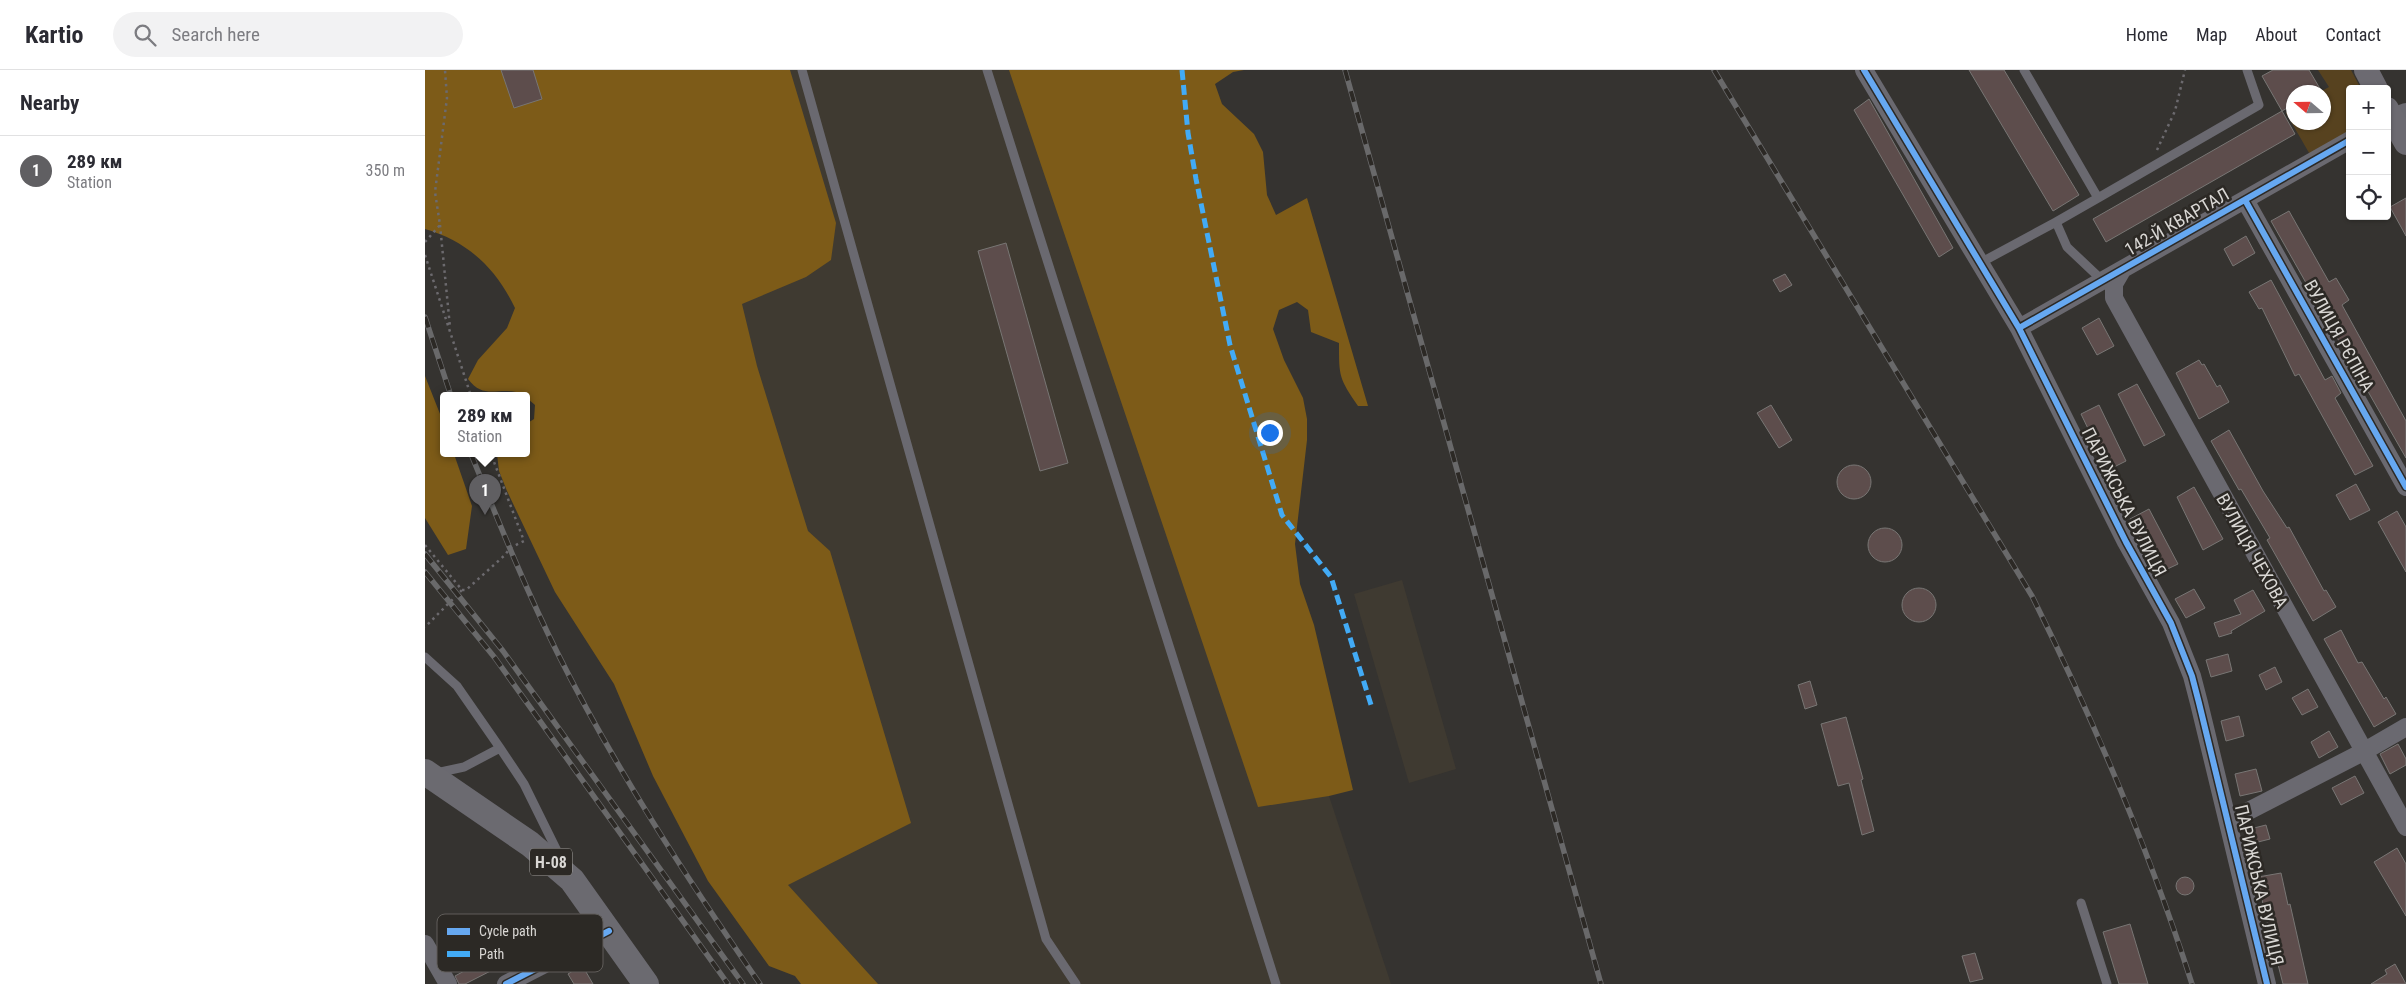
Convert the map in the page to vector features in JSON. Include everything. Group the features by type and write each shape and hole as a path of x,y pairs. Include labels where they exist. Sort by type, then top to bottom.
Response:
{"main road":[{"name":"Н-08","path":"427,773 530,844 572,880 597,914"},
{"name":"Н-08","path":"603,923 646,984"}],"street":[{"name":"ПАРИЖСЬКА ВУЛИЦЯ","path":"1864,70 2019,328 2126,542 2171,623 2192,676 2229,821 2267,984"},
{"path":"2366,70 2374,85"},
{"path":"2393,114 2406,142"},
{"name":"142-Й КВАРТАЛ","path":"2019,328 2121,272 2346,142"},
{"name":"ВУЛИЦЯ РЄПІНА","path":"2245,200 2406,487"},
{"name":"ВУЛИЦЯ ЧЕХОВА","path":"2121,272 2114,284 2114,298 2406,827"},
{"path":"2229,821 2363,752 2406,727"},
{"path":"603,934 609,931"},
{"path":"425,944 437,965"},
{"path":"441,972 448,984"},
{"path":"506,984 529,972"}],"lane":[{"path":"802,70 1046,939 1076,984"},
{"path":"987,70 1276,984"},
{"path":"2024,70 2098,198"},
{"path":"1980,263 2056,222 2259,104 2247,70"},
{"path":"2056,222 2067,247 2103,282"},
{"path":"425,656 457,686 524,784 572,880"},
{"path":"427,773 464,767 500,748"},
{"path":"2081,903 2107,984"}],"path":[{"path":"445,70 447,98 435,192 451,331"},
{"path":"2147,169 2175,111 2185,70"},
{"path":"425,242 440,225"},
{"path":"425,255 470,392"},
{"path":"425,627 463,590 466,590 505,555 509,548 524,541 492,457"},
{"path":"425,545 463,590"}],"shaded area":[{"path":"425,70 790,70 836,223 831,260 806,277 742,304 757,366 808,531 830,551 911,823 788,885 878,984 801,984 795,976 769,966 708,881 653,776 614,684 555,592 499,471 497,457 530,457 530,422 534,419 535,405 530,401 530,392 485,391 479,389 468,379 478,360 507,328 515,308 499,280 479,258 454,241 425,229"},
{"path":"471,70 1102,70 1329,796 1391,984 801,984"},
{"path":"1009,70 1244,70 1233,72 1215,84 1222,104 1254,134 1263,152 1267,195 1276,215 1307,198 1368,406 1358,406 1341,377 1339,343 1311,332 1308,310 1297,302 1279,310 1273,329 1284,360 1303,398 1307,419 1307,440 1295,544 1300,584 1314,625 1353,790 1329,796 1258,807"},
{"path":"2318,70 2351,70 2359,85 2346,85 2346,139 2312,158 2296,130 2331,130 2331,85 2328,85"},
{"path":"425,376 440,414 440,457 455,457 472,506 466,549 448,555 425,518"},
{"path":"1402,580 1456,769 1409,783 1354,594"}],"building":[{"path":"501,70 533,70 542,99 514,108"},
{"path":"1969,70 2004,70 2079,195 2053,211"},
{"path":"2273,70 2309,70 2318,85 2286,85 2286,109 2282,111 2262,76"},
{"path":"1869,99 1953,248 1939,257 1854,110"},
{"path":"2282,111 2286,118 2286,130 2293,130 2295,134 2106,242 2093,219"},
{"path":"2406,198 2406,236 2391,209 2391,206"},
{"path":"2289,211 2329,282 2336,278 2349,300 2342,305 2406,421 2406,458 2362,381 2360,382 2350,365 2352,364 2271,221"},
{"path":"2246,236 2255,253 2233,266 2224,249"},
{"path":"1006,243 1068,463 1040,471 978,251"},
{"path":"1785,274 1792,285 1780,292 1773,280"},
{"path":"2271,280 2325,380 2332,376 2341,393 2335,398 2373,466 2355,475 2299,374 2295,376 2262,308 2259,309 2249,292"},
{"path":"2099,318 2114,346 2097,355 2082,328"},
{"path":"2199,360 2202,365 2204,364 2217,387 2220,385 2229,402 2199,419 2176,373"},
{"path":"2137,384 2165,435 2144,446 2118,394"},
{"path":"1771,405 1792,440 1779,448 1757,413"},
{"path":"2099,405 2126,461 2108,470 2081,414"},
{"path":"2229,430 2263,491 2287,528 2289,527 2324,591 2326,590 2336,607 2313,621 2267,540 2270,538 2241,489 2239,490 2211,441"},
{"path":"1854,465 1866,470 1871,482 1866,494 1854,499 1842,494 1837,482 1842,470"},
{"path":"2356,484 2370,510 2350,520 2336,495"},
{"path":"2194,487 2223,539 2203,550 2177,497"},
{"path":"2149,509 2178,564 2159,573 2144,538 2141,539 2130,519"},
{"path":"2397,511 2406,527 2406,572 2378,522"},
{"path":"1885,528 1897,533 1902,545 1897,557 1885,562 1873,557 1868,545 1873,533"},
{"path":"1919,588 1931,593 1936,605 1931,617 1919,622 1907,617 1902,605 1907,593"},
{"path":"2194,589 2205,608 2186,618 2175,599"},
{"path":"2253,590 2265,611 2231,631 2232,633 2219,637 2214,623 2241,614 2234,600"},
{"path":"2341,630 2358,663 2362,662 2384,699 2386,697 2396,714 2374,727 2324,639"},
{"path":"2228,654 2232,671 2211,677 2206,660"},
{"path":"2275,667 2282,682 2266,690 2259,675"},
{"path":"1810,681 1817,705 1805,709 1798,685"},
{"path":"2308,689 2318,707 2302,715 2292,698"},
{"path":"2239,716 2244,736 2226,741 2221,721"},
{"path":"1846,717 1863,779 1861,780 1874,831 1862,835 1849,783 1838,786 1821,724"},
{"path":"2329,731 2338,747 2319,758 2311,742"},
{"path":"2398,744 2406,759 2406,765 2390,774 2380,754"},
{"path":"2256,769 2262,791 2240,796 2235,774"},
{"path":"2355,776 2364,793 2341,805 2332,788"},
{"path":"2266,825 2270,839 2250,844 2246,830"},
{"path":"2397,848 2406,864 2406,916 2374,862"},
{"path":"2281,873 2308,984 2283,984 2264,910 2258,877"},
{"path":"2185,877 2191,880 2194,886 2191,892 2185,895 2179,892 2176,886 2179,880"},
{"path":"2130,924 2148,984 2119,984 2103,932"},
{"path":"1975,953 1983,979 1970,982 1962,956"},
{"path":"2395,964 2406,984 2371,984 2387,974 2385,970"},
{"path":"462,972 489,972 465,984 459,984 455,976"},
{"path":"571,972 586,972 593,984 574,984 568,974"}],"railway":[{"path":"1345,70 1601,984"},
{"path":"1714,70 2032,596 2078,691 2120,787 2158,884 2192,984"},
{"path":"425,317 450,392"},
{"path":"472,457 512,554 579,695 627,780 705,903 760,984"},
{"path":"425,554 503,651 743,984"},
{"path":"425,572 495,658 728,984"}],"marked path":[{"path":"1182,70 1188,133 1196,179 1230,345 1282,515 1331,577 1372,708"}],"cycle path":[{"path":"1864,70 2019,328 2126,542 2171,623 2192,676 2267,984"},
{"path":"2019,328 2346,142"},
{"path":"2245,200 2406,487"},
{"path":"603,934 609,931"},
{"path":"506,984 529,972"}],"place":[{"name":"289 км","path":"485,515"}]}
